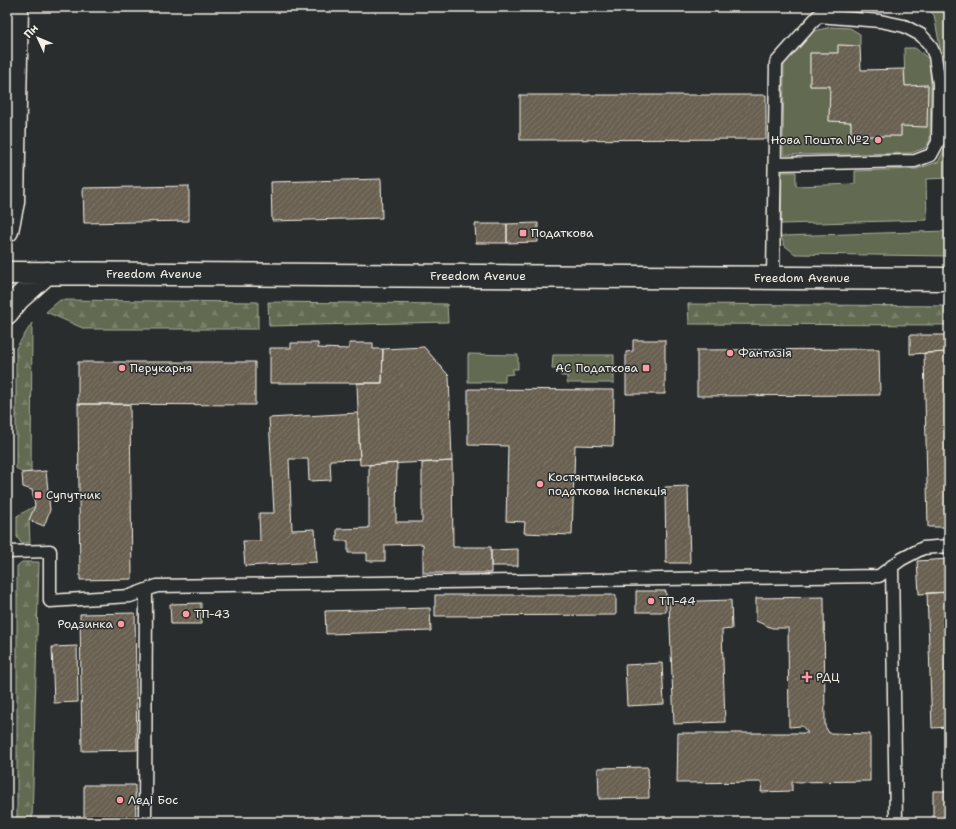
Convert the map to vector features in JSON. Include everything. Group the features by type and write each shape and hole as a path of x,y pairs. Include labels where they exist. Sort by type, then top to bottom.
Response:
{"street":[{"path":"7,231 13,202 13,17"},
{"name":"Freedom Avenue","path":"7,273 949,279"},
{"path":"7,313 18,299 47,273"}],"lane":[{"path":"773,278 776,63 818,16 828,7"},
{"path":"775,164 914,161 931,154 938,142 939,84 935,56 930,45 921,35 904,26 880,21 818,16"},
{"path":"7,552 50,551 50,601 130,596 157,586 879,576 892,566 923,548 949,546"},
{"path":"892,566 896,822"},
{"path":"145,822 146,590"}],"green space":[{"path":"925,7 949,7 949,178 926,179 927,220 781,224 782,172 796,172 796,186 855,184 855,171 917,169 938,162 946,146 947,85 934,15"},
{"path":"831,27 850,28 860,34 860,46 838,45 838,53 810,53 810,86 830,86 829,121 851,122 851,136 901,136 901,126 927,127 928,85 905,86 904,48 915,48 929,59 931,85 930,140 925,148 911,153 783,155 784,63 814,31"},
{"path":"949,231 949,256 795,254 784,245 781,236"},
{"path":"60,300 258,302 258,329 85,329 46,312"},
{"path":"268,302 447,304 448,322 269,326"},
{"path":"688,304 949,306 949,325 689,324"},
{"path":"32,323 31,472 22,473 16,468 16,348"},
{"path":"468,354 518,355 518,369 513,369 513,374 505,375 505,382 468,382"},
{"path":"553,355 614,355 614,383 567,383 567,376 561,376 561,369 552,369"},
{"path":"35,506 29,520 30,543 21,543 17,537 17,516"},
{"path":"22,562 39,562 32,822 17,822 17,566"}],"building":[{"path":"838,45 860,46 861,70 904,69 905,86 928,85 927,127 901,126 901,136 851,136 851,122 829,121 830,86 810,86 810,53 838,53"},
{"path":"520,95 766,95 766,139 520,140"},
{"path":"381,179 382,218 272,221 271,182"},
{"path":"189,186 189,221 84,223 83,188"},
{"path":"538,223 538,242 507,243 507,224"},
{"path":"475,224 507,224 507,243 476,243"},
{"path":"910,335 949,335 949,352 910,354"},
{"path":"633,340 665,340 665,394 626,394 626,352 633,351"},
{"path":"291,343 318,343 318,348 349,349 349,343 373,343 373,349 383,349 382,383 270,383 270,348 291,348"},
{"path":"424,347 449,376 452,461 360,465 357,383 382,383 383,349"},
{"path":"879,349 880,395 697,396 697,350"},
{"path":"949,352 949,527 928,527 924,353"},
{"path":"78,362 255,362 255,405 78,404"},
{"name":"Костянтинівська податкова інспекція","path":"468,389 614,390 613,446 575,445 572,535 524,533 525,522 506,521 508,446 468,445"},
{"path":"78,404 130,404 132,579 80,580"},
{"path":"358,413 360,459 330,460 331,480 309,481 308,459 289,459 292,530 315,529 317,562 245,566 243,541 260,541 259,513 274,513 269,418"},
{"path":"452,461 453,547 491,547 491,573 423,573 423,544 385,545 385,561 367,561 367,553 348,553 348,541 337,541 337,529 369,528 369,465 397,463 396,522 422,522 422,463"},
{"path":"46,471 50,510 44,526 29,520 35,506 32,490 23,487 22,473"},
{"path":"688,486 690,563 666,563 665,487"},
{"path":"518,549 518,566 491,566 491,550"},
{"path":"949,559 949,592 919,594 917,561"},
{"name":"ТП-44","path":"636,591 666,591 666,612 636,612"},
{"path":"949,592 949,727 932,728 927,593"},
{"path":"435,595 616,595 616,615 435,616"},
{"name":"РДЦ","path":"824,597 825,726 829,733 870,734 870,781 792,782 792,791 761,792 762,782 677,783 678,733 808,733 802,726 789,727 788,628 772,628 756,621 756,598"},
{"path":"731,600 732,629 722,630 725,722 674,724 669,602"},
{"name":"ТП-43","path":"201,603 201,624 171,624 170,604"},
{"path":"430,608 431,631 326,634 325,611"},
{"path":"135,613 137,750 82,751 80,614"},
{"path":"77,646 78,702 54,703 52,647"},
{"path":"662,663 664,704 627,706 625,665"},
{"path":"648,767 649,798 599,799 598,768"},
{"path":"84,785 135,785 136,822 84,822"},
{"path":"933,791 949,791 949,822 933,822"}],"place":[{"name":"Нова Пошта №2","path":"878,140"},
{"name":"Податкова","path":"523,233"},
{"name":"Фантазія","path":"730,353"},
{"name":"Перукарня","path":"122,368"},
{"name":"АС Податкова","path":"646,368"},
{"name":"Костянтинівська податкова інспекція","path":"540,484"},
{"name":"Супутник","path":"38,495"},
{"name":"ТП-44","path":"651,601"},
{"name":"ТП-43","path":"186,614"},
{"name":"Родзинка","path":"121,624"},
{"name":"РДЦ","path":"807,677"},
{"name":"Леді Бос","path":"120,800"}]}
